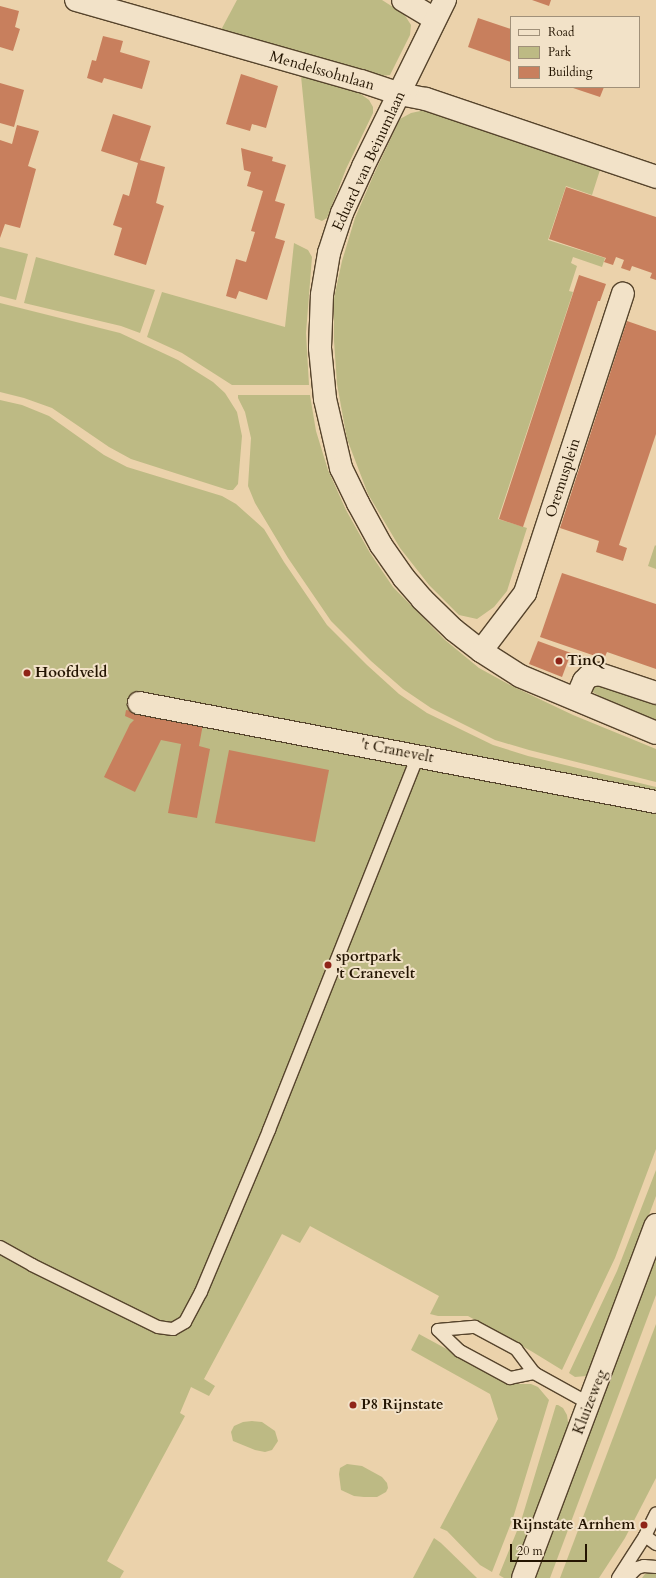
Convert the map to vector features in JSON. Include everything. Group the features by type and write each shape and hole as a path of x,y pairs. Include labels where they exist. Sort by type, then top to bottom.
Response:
{"street":[{"name":"Mendelssohnlaan","path":"76,0 361,81 400,94 426,100 656,177"},
{"path":"403,0 435,19"},
{"name":"Eduard van Beinumlaan","path":"445,0 342,213 329,253 322,295 320,348 325,399 342,468 358,504 381,545 404,578 422,599 454,630 480,651 520,676 656,732"},
{"name":"Oremusplein","path":"480,651 525,593 623,294"},
{"path":"576,699 584,681 590,676 598,674 656,694"},
{"name":"'t Cranevelt","path":"139,703 418,755 656,802"},
{"name":"Kluizeweg","path":"523,1578 590,1404 656,1225"}],"lane":[{"path":"0,1247 46,1272 158,1326 173,1329 185,1322 201,1292 269,1130 418,755"},
{"path":"534,1373 510,1378 460,1351 438,1330 475,1327 516,1349 534,1373 590,1404"},
{"path":"618,1578 646,1536 656,1513"},
{"path":"646,1536 656,1544"},
{"path":"627,1578 637,1568 644,1566 656,1567"}],"green space":[{"path":"237,0 382,0 404,14 411,25 410,35 390,75 380,76 221,30"},
{"path":"301,76 358,92 369,100 373,107 373,113 346,169 327,218 322,221 315,218"},
{"path":"425,110 600,170 592,195 566,186 548,240 605,258 602,267 573,257 571,263 577,266 569,291 573,292 498,519 527,528 507,591 494,607 477,619 459,615 429,585 400,548 368,494 347,439 337,384 334,341 334,298 342,261 355,218 400,119 411,113"},
{"path":"294,243 308,250 312,257 306,333 309,385 232,385 182,353 147,337 162,292 285,327"},
{"path":"0,247 28,254 16,300 0,296"},
{"path":"36,257 155,290 140,333 121,326 24,303"},
{"path":"0,303 120,333 178,360 213,382 225,393 237,412 242,436 238,484 233,490 228,490 131,459 109,447 52,408 24,398 0,392"},
{"path":"238,395 310,395 316,431 328,470 346,510 370,553 393,587 445,640 479,668 512,686 573,715 656,749 656,782 495,740 431,708 403,689 371,661 331,621 288,558 255,503 248,486 251,438 245,412"},
{"name":"sportpark 't Cranevelt","path":"0,400 22,405 49,416 104,455 127,467 222,496 236,504 264,529 284,562 327,625 367,665 399,694 427,713 493,745 528,756 656,787 656,1149 615,1258 562,1370 468,1316 438,1316 430,1314 439,1296 310,1226 300,1243 282,1234 204,1379 215,1386 209,1396 191,1387 180,1413 185,1416 107,1561 124,1571 120,1578 0,1578"},
{"path":"655,545 656,546 656,569 648,566"},
{"path":"597,683 656,703 656,720 601,697 591,691 591,684"},
{"path":"656,1170 656,1196 591,1371 586,1376 575,1377 569,1373 617,1271"},
{"path":"656,1258 656,1295 550,1578 535,1578"},
{"path":"656,1324 656,1478 625,1538 599,1578 560,1578"},
{"path":"419,1334 511,1384 531,1384 538,1387 549,1400 513,1518 492,1572 480,1565 447,1531 440,1528 498,1419 490,1394 411,1350"},
{"path":"556,1405 563,1408 567,1415 569,1429 511,1578 504,1578 499,1575 521,1521"},
{"path":"243,1422 262,1422 275,1431 278,1441 272,1450 265,1452 255,1450 233,1441 231,1432 234,1426"},
{"path":"347,1464 362,1466 382,1477 387,1483 388,1488 386,1492 377,1497 364,1497 354,1496 341,1490 339,1474 340,1468"},
{"path":"434,1538 441,1543 477,1578 413,1578"},
{"path":"656,1572 656,1578 642,1578 645,1574"}],"building":[{"path":"532,0 551,0 549,6"},
{"path":"0,6 19,11 15,27 20,29 13,51 0,47"},
{"path":"478,18 510,29 510,62 468,47"},
{"path":"103,36 123,41 120,52 150,61 142,89 104,78 102,83 87,78 92,60 96,61"},
{"path":"241,74 278,86 266,128 252,124 250,131 226,124"},
{"path":"0,83 24,90 14,127 0,123"},
{"path":"573,88 604,88 600,97"},
{"path":"113,114 151,126 140,160 165,167 156,203 164,206 146,265 114,255 122,228 113,225 123,194 129,196 138,163 101,151"},
{"path":"17,125 39,131 28,166 36,169 20,228 5,224 0,238 0,140 12,144"},
{"path":"241,148 273,157 272,161 286,165 275,201 285,204 275,238 285,241 267,300 239,291 236,299 226,296 236,259 246,262 255,232 251,231 263,191 247,186 251,172 244,170"},
{"path":"566,187 656,217 656,280 650,278 652,273 632,266 630,271 621,268 624,260 616,257 613,265 604,262 606,258 549,239"},
{"path":"579,275 606,284 600,301 598,301 523,527 499,519"},
{"path":"627,321 656,331 656,434 619,545 627,548 623,561 596,552 599,541 560,528"},
{"path":"562,573 656,604 656,669 607,652 604,659 540,637"},
{"path":"538,641 571,653 562,677 529,664"},
{"path":"126,710 203,724 199,746 210,749 197,818 168,813 181,744 161,740 135,792 104,777 130,724 134,720 125,716"},
{"path":"229,750 329,770 315,842 215,823"}],"place":[{"name":"TinQ","path":"559,661"},
{"name":"Hoofdveld","path":"27,673"},
{"name":"sportpark 't Cranevelt","path":"328,965"},
{"name":"P8 Rijnstate","path":"353,1405"},
{"name":"Rijnstate Arnhem","path":"644,1525"}]}
